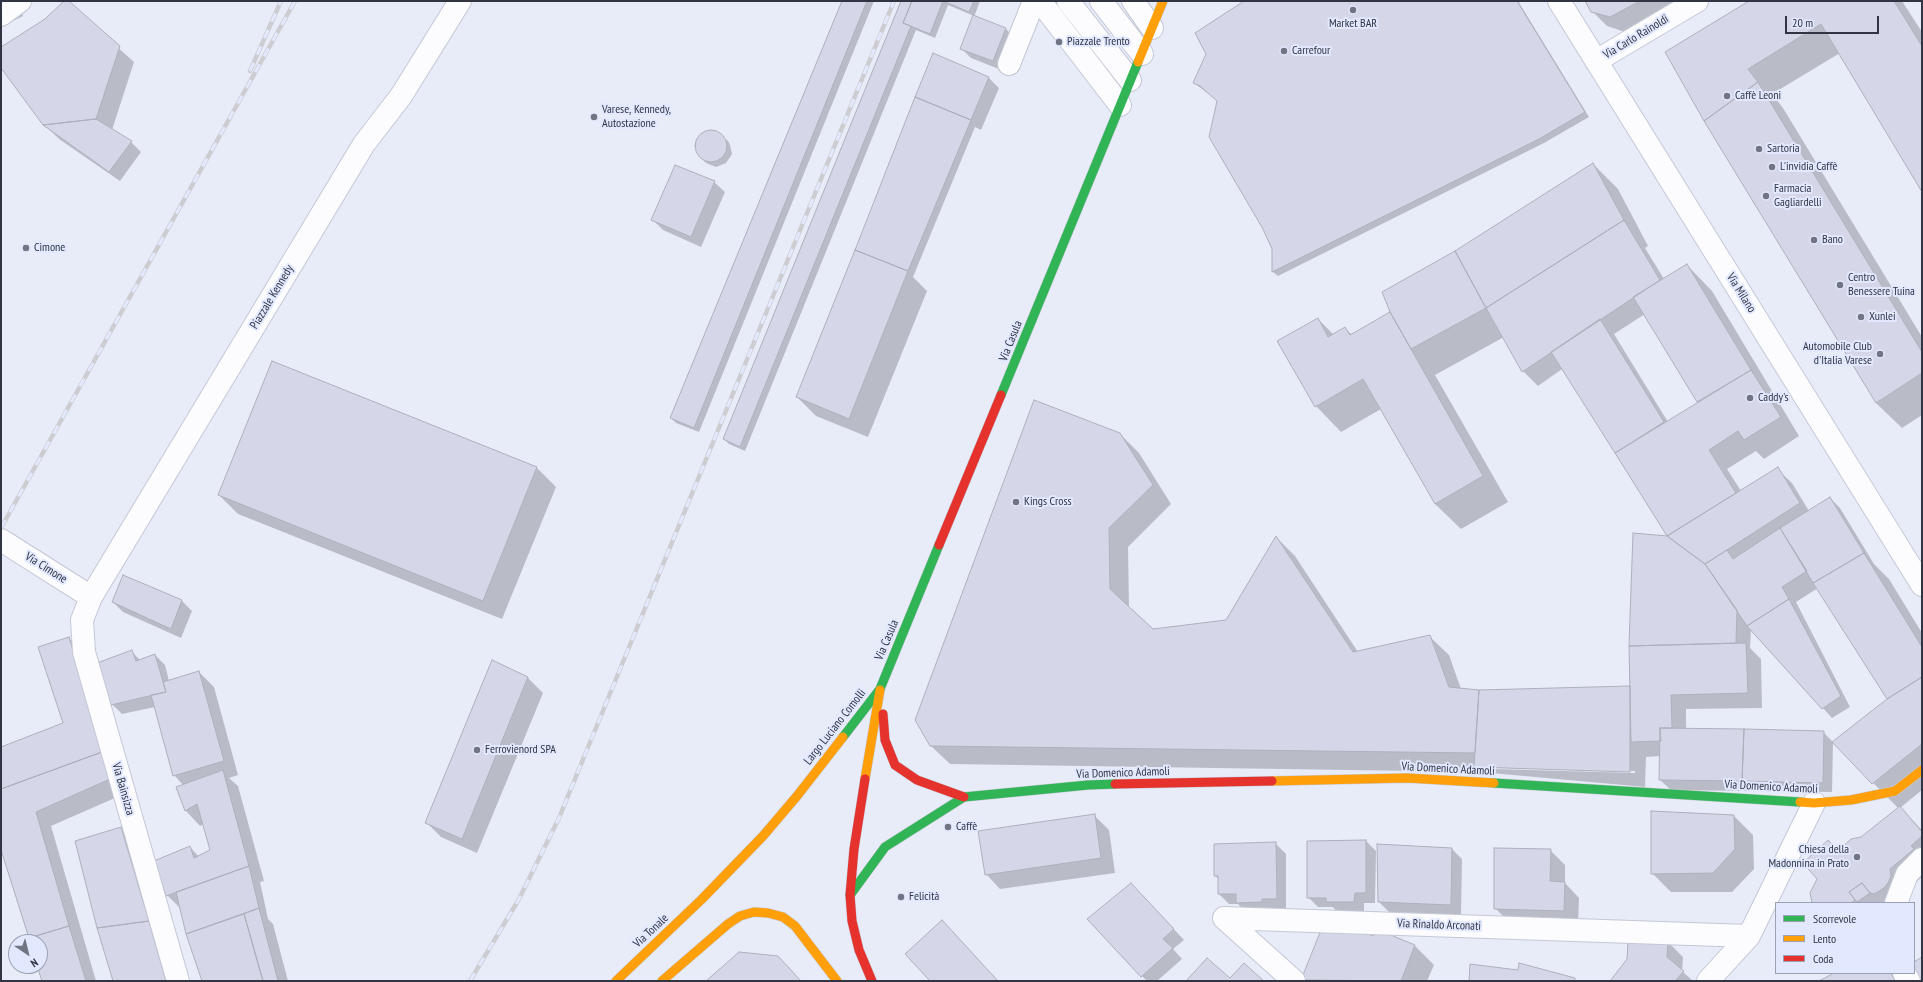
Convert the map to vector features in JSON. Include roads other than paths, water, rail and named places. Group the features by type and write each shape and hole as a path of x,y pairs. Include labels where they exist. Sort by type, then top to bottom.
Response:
{"main road":[{"name":"Via Casula","path":"880,689 1163,1"},
{"name":"Via Domenico Adamoli","path":"880,689 886,740 895,765 917,780 964,796 1088,785 1407,778 1814,803 1851,800 1895,792 1922,770"},
{"name":"Largo Luciano Comolli","path":"872,981 859,950 852,921 850,895 854,849 880,689"},
{"name":"Largo Luciano Comolli","path":"702,899 763,836 798,796 880,689"},
{"name":"Via Domenico Adamoli","path":"850,895 885,847 964,796"},
{"name":"Via Tonale","path":"616,981 702,899"},
{"path":"662,981 728,924 740,916 754,912 768,912 783,917 795,926 837,981"}],"street":[{"path":"1,15 20,1"},
{"name":"Piazzale Kennedy","path":"91,597 364,144 401,96 460,1"},
{"path":"1009,64 1034,1"},
{"path":"1040,1 1120,105"},
{"path":"1068,1 1130,80"},
{"path":"1101,1 1142,54"},
{"path":"1132,1 1152,28"},
{"name":"Via Milano","path":"1560,1 1922,585"},
{"name":"Via Carlo Rainoldi","path":"1596,61 1697,1"},
{"name":"Via Cimone","path":"1,540 91,597"},
{"name":"Via Bainsizza","path":"91,597 82,620 84,652 178,981"},
{"path":"1708,981 1749,936 1814,803"},
{"path":"1896,902 1907,874 1922,859"},
{"name":"Via Rinaldo Arconati","path":"1294,981 1224,918 1749,936"}],"railway":[{"path":"250,71 281,1"},
{"path":"1,528 295,1"},
{"path":"470,981 519,899 559,818 894,1"}],"place":[{"name":"Market BAR","path":"1353,10"},
{"name":"Piazzale Trento","path":"1059,42"},
{"name":"Carrefour","path":"1284,51"},
{"name":"Caffè Leoni","path":"1727,96"},
{"name":"Varese, Kennedy, Autostazione","path":"594,117"},
{"name":"Sartoria","path":"1759,149"},
{"name":"L'invidia Caffè","path":"1772,167"},
{"name":"Farmacia Gagliardelli","path":"1766,196"},
{"name":"Bano","path":"1814,240"},
{"name":"Cimone","path":"26,248"},
{"name":"Centro Benessere Tuina","path":"1840,285"},
{"name":"Xunlei","path":"1861,317"},
{"name":"Automobile Club d'Italia Varese","path":"1880,354"},
{"name":"Caddy's","path":"1750,398"},
{"name":"Kings Cross","path":"1016,502"},
{"name":"Ferrovienord SPA","path":"477,750"},
{"name":"Caffè","path":"948,827"},
{"name":"Chiesa della Madonnina in Prato","path":"1857,857"},
{"name":"Felicità","path":"901,897"}]}
